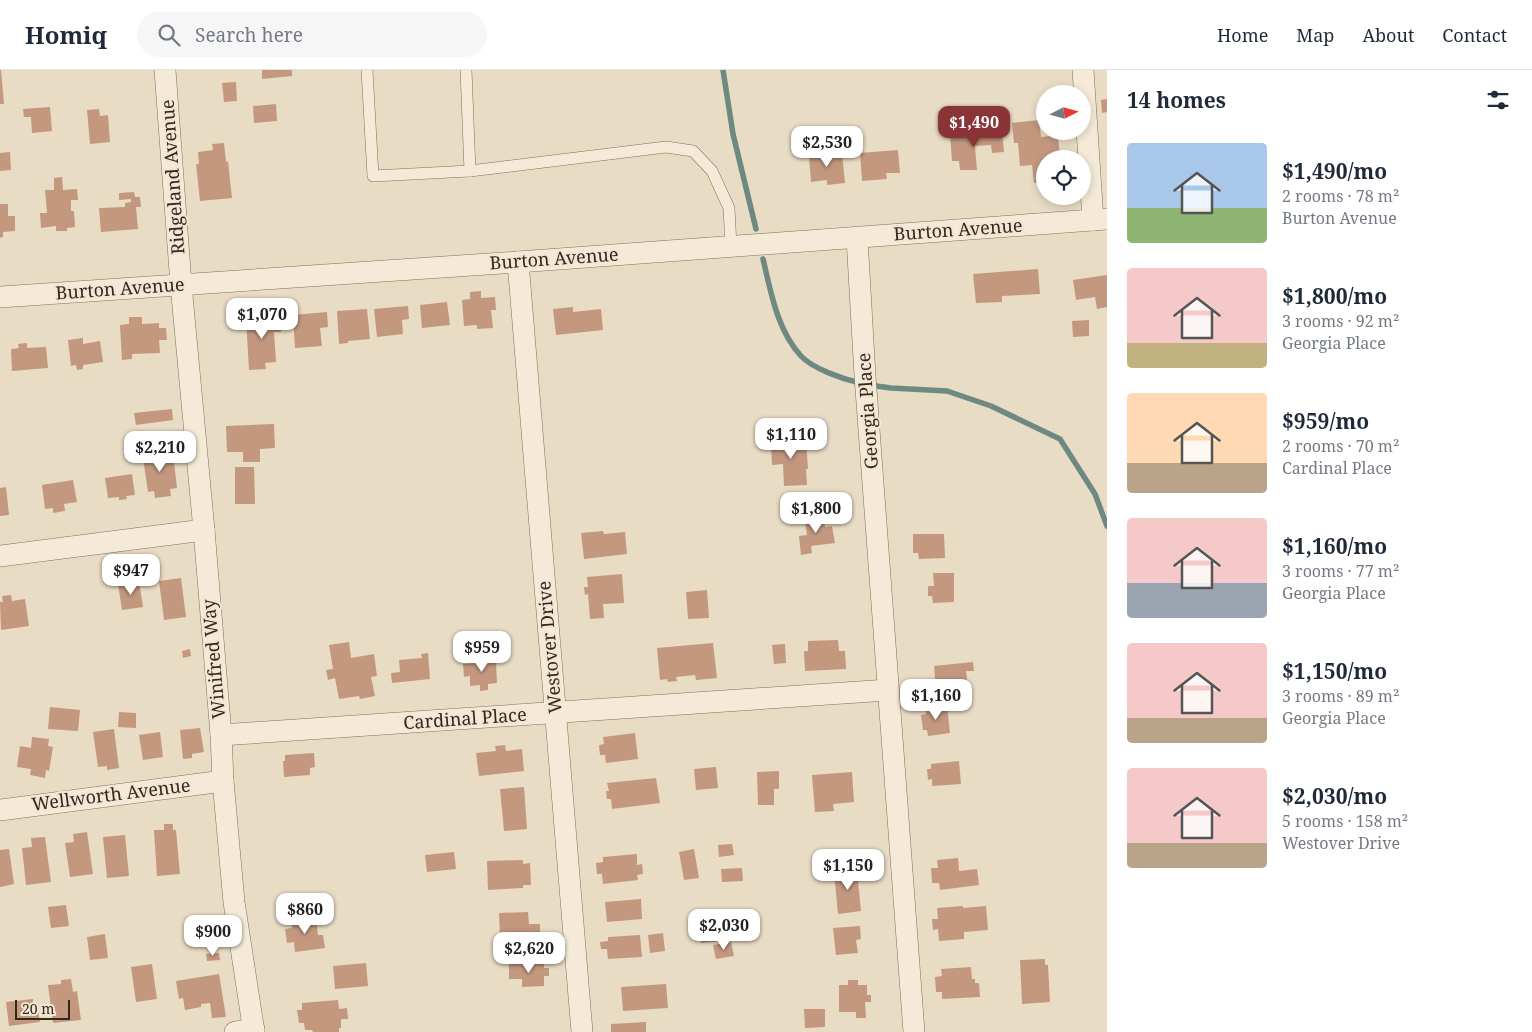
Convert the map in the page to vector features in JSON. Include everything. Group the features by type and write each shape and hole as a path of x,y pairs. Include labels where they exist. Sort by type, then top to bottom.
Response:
{"street":[{"name":"Ridgeland Avenue","path":"165,70 181,285"},
{"path":"1083,70 1100,220"},
{"name":"Burton Avenue","path":"0,297 1100,220"},
{"name":"Georgia Place","path":"857,238 914,1032"},
{"name":"Westover Drive","path":"518,262 582,1032"},
{"name":"Winifred Way","path":"181,285 204,530 223,781 248,1031"},
{"path":"0,556 204,530"},
{"name":"Cardinal Place","path":"221,735 888,690"},
{"name":"Wellworth Avenue","path":"0,810 223,781"}],"lane":[{"path":"368,70 373,176 470,171 666,147 692,151 712,171 729,208 731,246"},
{"path":"466,70 470,171"}],"building":[{"path":"1,70 4,104 0,104"},
{"path":"262,70 292,70 292,76 262,79"},
{"path":"236,82 237,101 224,102 222,83"},
{"path":"1107,99 1107,112 1102,113 1101,100"},
{"path":"276,104 277,121 254,123 253,106"},
{"path":"50,107 52,131 32,133 31,117 24,117 23,109"},
{"path":"99,109 100,116 108,115 110,142 90,144 87,110"},
{"path":"1036,120 1036,140 1058,140 1059,150 1036,150 1036,183 1034,183 1032,165 1020,166 1018,143 1014,143 1012,123"},
{"path":"1002,132 1004,152 992,153 991,145 975,146 977,170 960,170 959,161 952,161 950,135"},
{"path":"224,143 232,198 200,201 196,164 199,164 198,152 213,150 212,144"},
{"path":"898,150 900,173 886,173 887,179 862,181 860,153"},
{"path":"10,152 11,170 0,171 0,153"},
{"path":"842,152 845,183 827,185 827,180 811,182 809,156"},
{"path":"62,177 63,190 77,189 78,200 71,200 71,211 74,211 75,227 67,228 67,231 56,231 56,226 41,228 40,213 47,213 45,190 54,190 54,178"},
{"path":"134,192 135,197 140,197 141,207 136,207 138,229 101,232 99,208 125,207 125,203 131,202 131,199 119,200 119,193"},
{"path":"0,204 8,204 8,216 15,216 15,231 3,232 3,237 0,238"},
{"path":"1038,269 1040,294 1002,296 1002,302 976,303 973,274"},
{"path":"1107,275 1107,307 1097,309 1095,297 1076,300 1073,280"},
{"path":"481,291 481,298 495,297 496,310 491,310 493,328 477,329 477,325 464,326 462,300 470,299 470,292"},
{"path":"447,302 450,325 422,328 420,305"},
{"path":"408,306 409,319 402,320 403,334 377,337 374,309"},
{"path":"573,307 573,312 601,309 603,330 556,335 553,309"},
{"path":"367,309 370,339 348,341 348,343 339,344 337,311"},
{"path":"265,312 265,317 280,316 281,332 274,332 276,362 265,363 266,369 249,370 246,319 258,318 258,313"},
{"path":"327,312 328,327 320,328 322,346 295,348 293,315"},
{"path":"129,317 142,317 142,324 159,323 159,328 166,328 167,340 159,340 160,353 132,354 132,359 122,360 120,325 129,324"},
{"path":"1089,320 1089,336 1073,337 1072,321"},
{"path":"83,338 83,344 100,341 103,362 83,365 83,369 77,370 76,365 71,366 68,340"},
{"path":"27,343 27,348 46,347 48,368 12,371 11,349 19,348 18,344"},
{"path":"172,409 173,420 136,425 134,413"},
{"path":"274,424 275,448 260,449 260,462 243,462 243,452 227,452 226,426"},
{"path":"806,439 807,485 784,486 783,464 772,465 771,441"},
{"path":"166,448 167,454 173,453 177,488 170,489 171,496 155,498 154,491 148,492 143,458 152,457 151,450"},
{"path":"235,467 254,467 255,504 235,504"},
{"path":"132,474 135,495 126,496 127,499 119,500 119,497 108,498 105,478"},
{"path":"73,480 77,502 64,504 65,511 53,513 53,508 45,509 42,485"},
{"path":"6,487 9,515 0,516 0,488"},
{"path":"824,514 825,527 832,526 835,543 811,546 812,553 801,555 799,536 807,535 804,517"},
{"path":"603,531 604,534 625,532 627,554 584,559 581,533"},
{"path":"913,534 944,534 945,558 919,559 918,553 913,553"},
{"path":"933,573 954,573 954,602 933,603 932,596 928,596 928,586 934,586"},
{"path":"622,574 624,603 603,604 604,618 590,619 588,594 585,595 584,587 588,587 587,577"},
{"path":"181,578 186,617 164,620 159,581"},
{"path":"139,581 143,607 122,610 118,584"},
{"path":"707,590 709,618 688,619 686,592"},
{"path":"11,595 12,601 25,599 29,626 1,630 0,602 3,602 2,596"},
{"path":"838,640 839,651 845,651 846,669 805,671 804,651 808,651 808,641"},
{"path":"349,642 351,658 374,654 377,676 371,677 375,696 360,699 359,696 339,699 335,678 328,680 326,670 333,669 329,645"},
{"path":"713,643 717,678 696,680 695,675 676,677 677,681 668,682 667,679 660,680 657,648"},
{"path":"785,644 786,663 774,664 772,645"},
{"path":"190,649 191,656 183,658 182,651"},
{"path":"428,653 430,679 392,683 391,673 400,672 399,660 422,658 421,654"},
{"path":"490,656 490,663 496,662 497,683 488,684 488,690 480,691 480,685 470,686 470,676 464,677 463,664 479,663 478,657"},
{"path":"973,662 974,671 966,671 968,688 936,691 934,666"},
{"path":"947,705 950,733 928,736 927,730 923,730 921,715 926,714 926,707"},
{"path":"50,707 80,710 78,731 48,729"},
{"path":"119,712 136,713 136,728 118,727"},
{"path":"200,728 204,752 192,754 192,758 183,759 180,730"},
{"path":"114,729 119,768 107,770 107,766 98,767 93,732"},
{"path":"160,732 163,757 143,760 139,735"},
{"path":"635,733 638,759 606,763 605,755 600,755 599,745 604,744 603,737"},
{"path":"32,737 49,739 48,746 53,747 49,771 46,770 45,778 30,775 31,769 17,767 20,746 31,748"},
{"path":"505,745 506,751 522,749 524,771 479,776 476,753 496,751 495,746"},
{"path":"314,753 315,767 310,768 310,775 284,777 283,761 285,761 285,755"},
{"path":"959,761 961,784 932,786 932,779 928,780 927,769 931,769 931,764"},
{"path":"716,767 718,788 696,790 694,769"},
{"path":"779,771 779,789 774,789 774,805 758,805 757,772"},
{"path":"852,772 854,802 833,804 834,811 815,812 812,775"},
{"path":"656,778 660,803 612,809 611,799 607,799 606,791 609,791 607,783"},
{"path":"524,787 527,829 504,831 500,789"},
{"path":"164,824 173,824 173,830 176,830 180,874 157,876 154,830 164,830"},
{"path":"87,832 93,874 70,877 65,843 74,842 73,834"},
{"path":"125,835 129,876 107,878 103,837"},
{"path":"45,837 51,882 26,885 22,848 32,847 31,838"},
{"path":"732,844 734,855 719,857 718,845"},
{"path":"9,849 14,884 0,887 0,850"},
{"path":"694,849 699,878 684,880 679,852"},
{"path":"454,852 456,869 427,872 425,855"},
{"path":"637,854 637,865 642,864 643,874 637,875 638,880 603,884 602,874 597,874 596,863 603,862 603,857"},
{"path":"958,858 959,871 977,869 979,885 940,890 939,883 932,883 931,868 938,868 937,860"},
{"path":"523,860 523,864 530,863 531,885 523,885 523,888 488,890 487,861"},
{"path":"742,868 743,881 722,882 721,869"},
{"path":"860,870 861,880 858,881 861,911 838,914 834,872"},
{"path":"641,899 642,919 607,922 605,902"},
{"path":"66,905 69,926 51,928 48,907"},
{"path":"963,906 963,908 986,906 988,930 964,932 964,939 939,941 938,929 933,930 932,919 938,919 937,908"},
{"path":"528,912 529,924 540,924 540,937 500,938 499,913"},
{"path":"316,918 318,935 323,935 325,948 295,952 294,942 287,943 285,929 292,928 291,920"},
{"path":"860,926 861,939 856,940 858,953 836,955 833,928"},
{"path":"721,932 722,941 701,943 700,934"},
{"path":"663,933 665,951 650,953 648,935"},
{"path":"105,934 108,958 90,960 87,937"},
{"path":"640,935 642,957 608,959 607,949 601,949 600,942 608,941 608,937"},
{"path":"731,942 734,956 716,959 713,945"},
{"path":"219,953 220,960 207,961 206,954"},
{"path":"1045,959 1045,965 1048,965 1050,1002 1022,1004 1020,960"},
{"path":"366,963 368,986 335,989 333,966"},
{"path":"544,963 544,968 549,968 549,976 544,976 544,986 522,987 522,979 509,979 509,964"},
{"path":"152,964 157,999 136,1002 131,967"},
{"path":"971,967 972,979 975,979 975,983 979,983 980,997 942,999 942,992 936,992 935,977 942,976 941,969"},
{"path":"219,974 226,1017 212,1018 210,1003 185,1010 183,998 179,999 176,981"},
{"path":"71,979 73,992 77,991 81,1020 53,1023 48,985 61,984 61,980"},
{"path":"848,980 858,980 858,985 867,985 867,995 871,995 871,1002 865,1002 866,1018 856,1018 856,1012 839,1012 839,985 848,985"},
{"path":"666,984 668,1008 623,1011 621,987"},
{"path":"33,999 33,1004 37,1004 40,1022 9,1026 6,1002"},
{"path":"338,1000 339,1009 347,1008 348,1019 341,1019 339,1032 313,1032 312,1030 305,1030 304,1023 299,1023 297,1010 302,1010 302,1003"},
{"path":"804,1009 825,1009 825,1027 805,1028"},
{"path":"646,1022 646,1032 611,1032 611,1024"}],"waterway":[{"path":"723,70 733,134 756,229"},
{"path":"763,259 776,310 786,335 793,346 806,361 820,369 860,383"},
{"path":"869,385 947,391 991,406 1060,439 1095,494 1107,526"}]}
